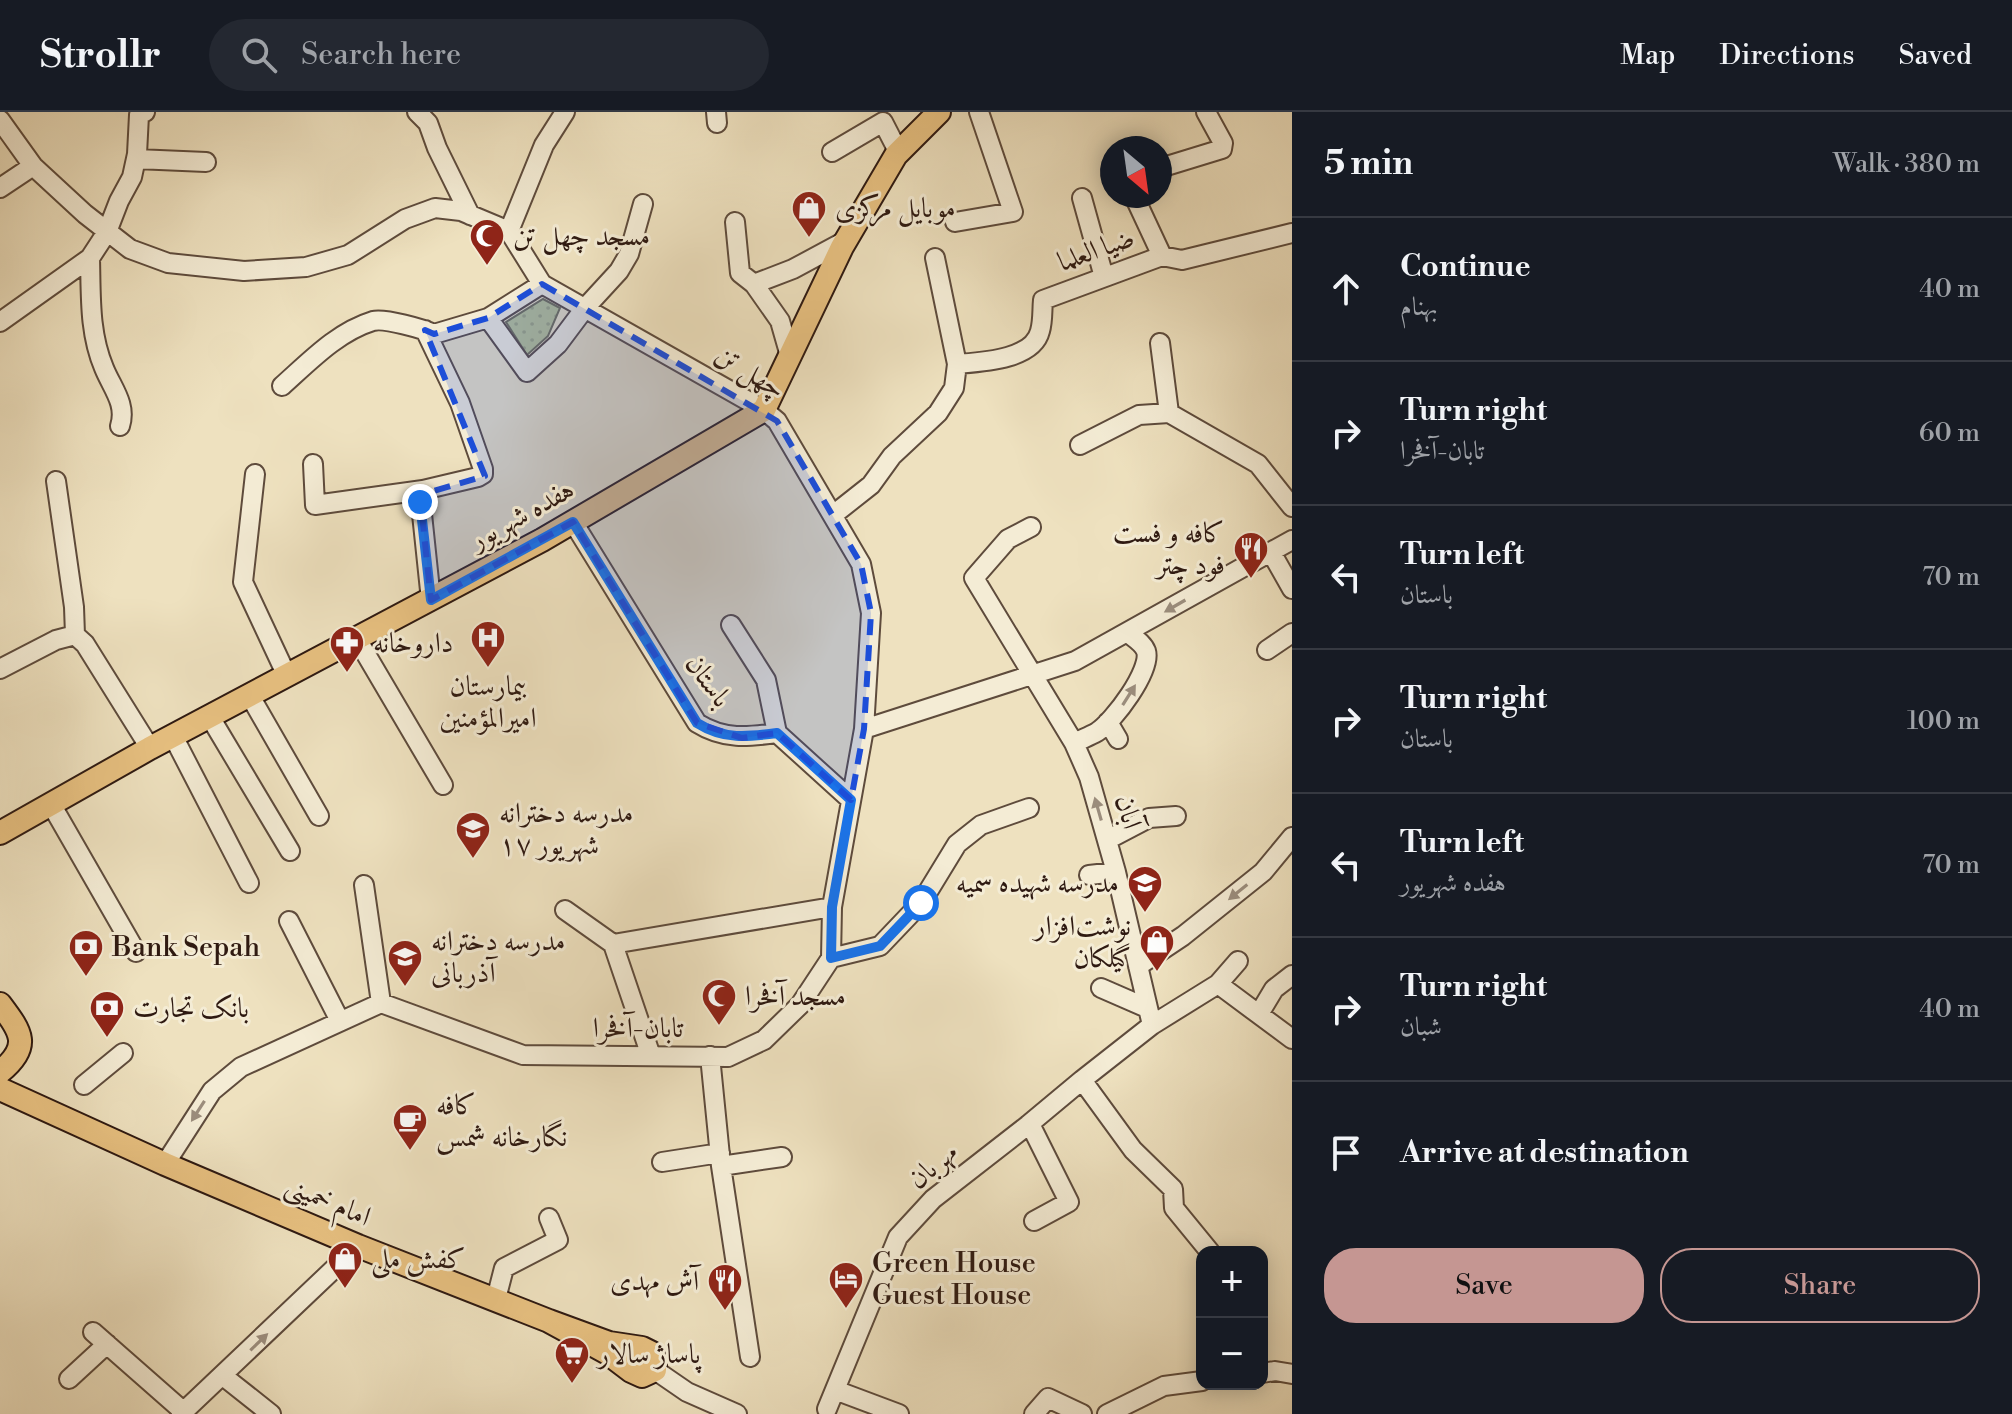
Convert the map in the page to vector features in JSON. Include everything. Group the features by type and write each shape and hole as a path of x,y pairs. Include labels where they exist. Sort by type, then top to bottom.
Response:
{"main road":[{"path":"764,410 847,240 899,153 939,112"},
{"name":"هفده شهریور","path":"0,833 150,748 573,522 764,410"},
{"path":"0,1004 20,1032 21,1040 13,1061 0,1072"},
{"name":"امام خمینی","path":"0,1089 165,1164 358,1246 549,1321 642,1376 655,1370"},
{"path":"549,1321 609,1343 647,1350 655,1359 655,1370"}],"street":[{"path":"0,322 90,258 107,232 132,177 139,115 145,112"},
{"path":"417,112 428,123 470,215"},
{"path":"0,120 33,166 130,249 168,263 244,271 306,267 348,255 405,219 435,208 470,215 509,231 544,145 565,112"},
{"path":"955,222 1013,212 979,112"},
{"path":"1172,164 1222,149 1223,143 1206,112"},
{"path":"832,152 883,122 899,153"},
{"path":"136,159 206,162"},
{"path":"0,188 33,166"},
{"path":"1082,198 1104,277"},
{"path":"488,318 527,372 558,344 619,271 629,254 643,204"},
{"path":"1140,208 1162,256"},
{"path":"735,222 740,273 754,284 780,321 790,356"},
{"name":"چهل تن","path":"509,231 542,284 764,410 777,421 861,564 871,613 864,729"},
{"name":"ضیا العلما","path":"957,364 997,360 1019,353 1030,345 1040,334 1043,300 1162,256 1182,260 1292,233"},
{"path":"754,284 793,269 847,240"},
{"path":"90,258 95,337 104,369 124,415 120,426"},
{"path":"833,515 871,485 892,456 946,404 954,388 957,364 935,258"},
{"path":"282,386 332,342 376,320 434,334 488,318 542,284"},
{"path":"313,464 315,505 423,490 483,474 460,403 425,330"},
{"path":"1160,343 1169,413"},
{"path":"1080,445 1139,415 1169,413 1258,464 1292,507"},
{"path":"255,474 243,582 287,676"},
{"path":"56,481 74,607 75,635 85,644 150,748"},
{"path":"423,490 420,502 431,600"},
{"name":"باستان","path":"573,522 697,723 712,733 742,738 777,733"},
{"name":"آبان","path":"1031,527 1008,539 974,578 1074,743 1089,777 1116,872 1149,1017"},
{"path":"1029,808 981,825 957,844 921,903 880,946 831,958 832,907 864,729 1075,661 1292,540"},
{"path":"1271,552 1292,589"},
{"path":"731,625 766,680 777,733 851,800"},
{"path":"1074,743 1100,730 1108,722 1123,705 1142,672 1152,648 1128,633"},
{"path":"1267,650 1292,633"},
{"path":"0,669 56,640 75,635"},
{"path":"357,639 443,785"},
{"path":"250,696 319,816"},
{"path":"210,717 290,851"},
{"path":"1108,722 1118,739"},
{"path":"173,736 249,883"},
{"path":"51,804 136,952"},
{"path":"1107,840 1149,818 1176,816"},
{"path":"1138,966 1183,936 1263,872 1292,837"},
{"path":"1089,875 1116,872"},
{"path":"165,1164 212,1091 241,1067 381,1003 364,885"},
{"path":"613,944 832,907"},
{"path":"565,910 613,944 651,1056"},
{"path":"289,921 340,1021"},
{"name":"تابان-آفخرا","path":"381,1003 523,1055 728,1057 764,1040 800,1005 831,958"},
{"name":"مهربان","path":"827,1409 898,1237 933,1199 1030,1124 1149,1017 1218,984 1238,961"},
{"path":"1259,1014 1274,989 1292,975"},
{"path":"1218,984 1292,1039"},
{"path":"1101,988 1149,1017"},
{"path":"84,1085 123,1053"},
{"path":"710,1056 721,1160 750,1357"},
{"path":"1082,1080 1133,1150 1173,1189 1174,1208 1205,1246"},
{"path":"1030,1124 1069,1202 1034,1221"},
{"path":"662,1162 782,1157"},
{"path":"496,1299 504,1268 558,1240 549,1218"},
{"path":"69,1379 100,1338 182,1413 358,1246"},
{"path":"655,1370 687,1392 737,1414"},
{"path":"1268,1372 1292,1374"},
{"path":"223,1376 271,1414"},
{"path":"1107,1414 1164,1386 1196,1382"},
{"path":"835,1390 899,1414"},
{"path":"1034,1414 1048,1398 1082,1414"}],"highlighted area":[{"path":"542,284 777,421 861,564 871,613 864,729 851,800 777,733 742,738 697,723 573,522 431,600 420,495 485,476 425,330 434,334 488,318"}],"green space":[{"path":"543,299 560,308 548,336 527,355 506,322"}],"place":[{"name":"موبایل مرکزی","path":"809,239"},
{"name":"مسجد چهل تن","path":"487,267"},
{"name":"کافه و فست فود چتر","path":"1251,580"},
{"name":"بیمارستان امیرالمؤمنین","path":"488,669"},
{"name":"داروخانه","path":"347,674"},
{"name":"مدرسه دخترانه ۱۷ شهریور","path":"473,860"},
{"name":"مدرسه شهیده سمیه","path":"1145,914"},
{"name":"نوشت‌افزار گیلکان","path":"1157,973"},
{"name":"Bank Sepah","path":"86,978"},
{"name":"مدرسه دخترانه آذربانی","path":"405,988"},
{"name":"مسجد آفخرا","path":"719,1027"},
{"name":"بانک تجارت","path":"107,1039"},
{"name":"کافه نگارخانه شمس","path":"410,1152"},
{"name":"کفش ملی","path":"345,1290"},
{"name":"Green House Guest House","path":"846,1310"},
{"name":"آش مهدی","path":"725,1312"},
{"name":"پاساژ سالار","path":"572,1385"}],"route":[{"path":"420,502 431,600 573,522 697,723 712,733 742,738 777,733 851,800 832,907 831,958 880,946 921,903"}]}
